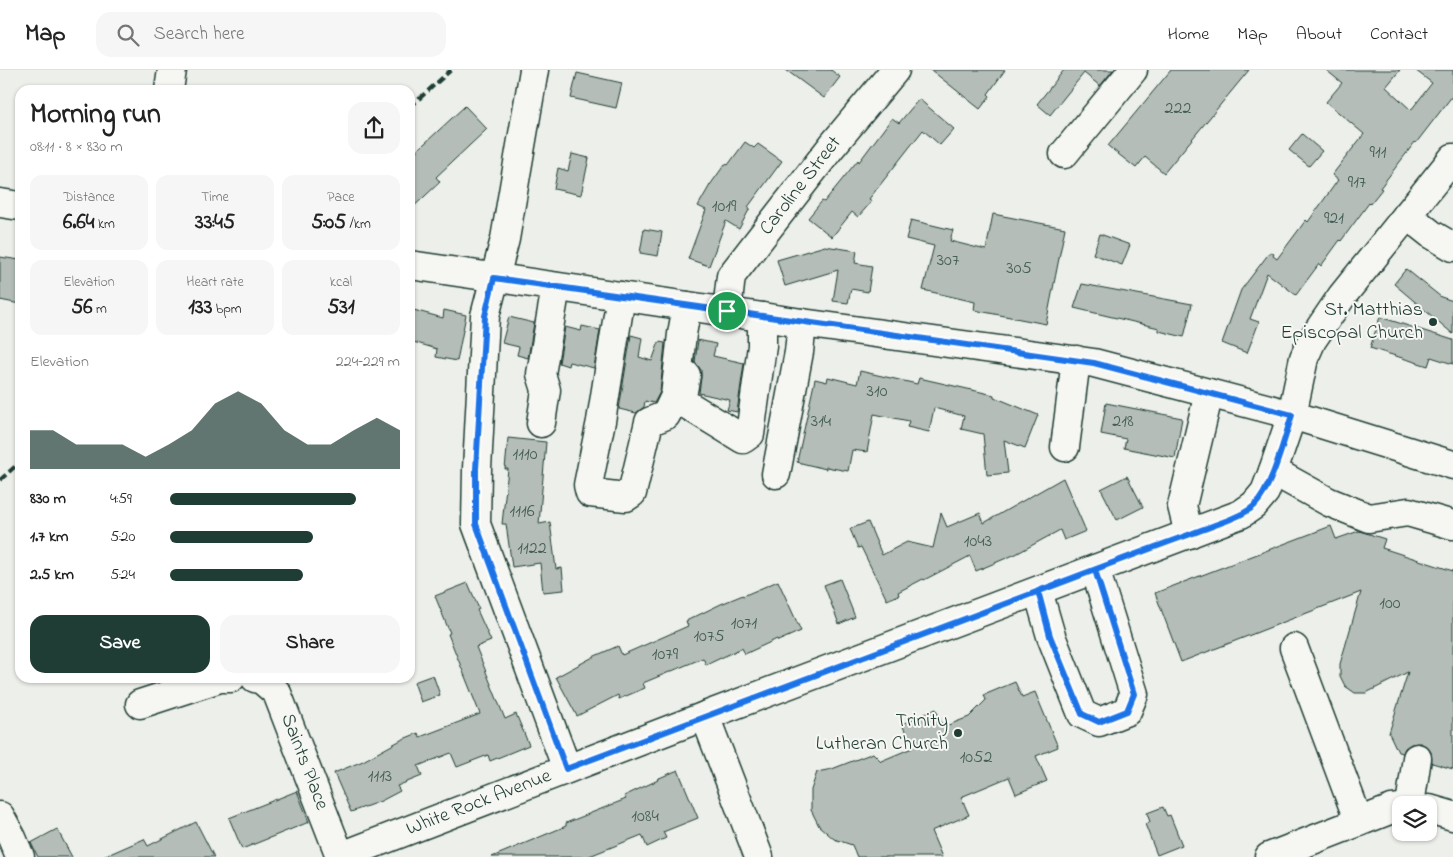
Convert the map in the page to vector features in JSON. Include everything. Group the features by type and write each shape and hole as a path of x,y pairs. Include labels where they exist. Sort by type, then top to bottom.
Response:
{"street":[{"path":"170,85 172,70"},
{"path":"534,70 505,239 485,316 476,469 476,524 566,769"},
{"path":"1064,154 1133,70"},
{"name":"Caroline Street","path":"727,311 731,276 832,146 883,74"},
{"name":"White Rock Avenue","path":"340,857 705,716 1241,514 1254,505 1265,492 1292,415 1304,358 1312,340 1342,296 1453,158"},
{"path":"0,203 15,205"},
{"path":"1407,215 1431,234 1453,247"},
{"path":"415,266 802,323 1094,363 1292,415 1453,465"},
{"path":"540,423 546,390 541,374 556,287"},
{"path":"621,296 601,421 588,485 590,493 626,497 632,493 649,422 666,415 675,396 682,334 693,307"},
{"path":"693,307 681,401 744,439 750,434 762,346 762,317"},
{"path":"776,474 799,352 802,323"},
{"path":"1065,447 1076,360"},
{"path":"1189,534 1182,506 1209,393"},
{"path":"1273,472 1329,502 1369,518 1408,512 1453,526"},
{"path":"1038,591 1050,636 1082,714 1099,722 1127,711 1134,694 1095,570"},
{"path":"1294,648 1360,822"},
{"path":"140,704 205,683"},
{"name":"Saints Place","path":"265,683 277,693 340,857"},
{"path":"705,716 760,857"},
{"path":"1411,796 1417,758"},
{"path":"1269,857 1392,809"},
{"path":"1437,811 1453,816"},
{"path":"0,816 20,857"}],"building":[{"path":"786,70 831,70 840,77 824,98"},
{"path":"931,70 1005,70 980,109"},
{"path":"1064,70 1113,70 1100,86 1084,73 1050,115 1037,104"},
{"path":"1171,70 1249,70 1164,173 1145,157 1136,168 1108,146"},
{"path":"1326,70 1400,70 1386,87 1411,110 1432,83 1415,70 1453,70 1453,95 1380,188 1382,189 1321,266 1319,264 1296,295 1267,273 1250,319 1259,322 1247,353 1222,343 1241,290 1270,252 1277,259 1306,220 1308,222 1338,180 1332,175 1364,134 1326,102 1342,83"},
{"path":"577,73 622,83 616,108 571,98"},
{"path":"919,99 954,129 940,145 923,130 869,199 872,201 858,217 852,212 832,237 808,218 822,201 824,202 858,160 859,162 892,118 899,123"},
{"path":"465,106 487,129 436,177 440,182 415,205 415,152"},
{"path":"1302,134 1322,151 1309,166 1289,150"},
{"path":"745,142 754,148 758,144 782,161 748,207 750,208 739,229 726,221 709,266 688,259 706,210 698,206 725,164 728,165"},
{"path":"572,154 589,158 581,195 554,189 558,168 568,171"},
{"path":"993,214 1065,228 1046,324 974,310 975,302 923,290 934,246 906,239 911,220 953,230 950,241 986,250"},
{"path":"644,229 662,232 658,256 640,253"},
{"path":"1100,234 1130,245 1122,265 1093,254"},
{"path":"825,246 857,251 855,263 872,266 868,292 851,289 848,303 833,301 838,270 785,286 777,260"},
{"path":"0,257 15,259 15,303 0,300"},
{"path":"1406,269 1441,297 1453,301 1453,334 1394,284"},
{"path":"1082,284 1192,304 1184,337 1159,331 1159,328 1074,308"},
{"path":"415,310 443,318 444,310 466,315 457,361 436,357 437,349 415,342"},
{"path":"509,317 534,323 528,358 517,355 519,347 502,343"},
{"path":"1380,317 1453,340 1453,364 1431,357 1428,366 1370,348"},
{"path":"582,326 600,330 594,368 569,362 568,366 559,363 565,327 581,331"},
{"path":"631,335 642,338 639,357 652,361 659,342 665,343 660,392 654,403 645,401 644,407 636,413 619,409"},
{"path":"698,340 716,344 713,356 744,363 737,412 727,410 730,400 699,393 701,370 695,362"},
{"path":"860,371 917,384 919,378 994,395 994,397 1038,415 1025,448 1004,440 1008,473 987,475 983,434 961,429 964,416 934,408 929,432 907,427 909,421 874,414 867,452 852,450 848,471 826,467 826,469 797,462 815,379 827,382 828,377 857,384"},
{"path":"1106,403 1182,418 1175,458 1124,448 1126,439 1101,434"},
{"path":"508,438 546,442 539,524 550,522 556,569 562,568 564,590 543,592 540,563 512,567 506,524 502,524 508,469 505,469"},
{"path":"1127,476 1143,507 1117,520 1101,489"},
{"path":"1063,478 1086,531 1064,540 1060,530 1016,554 976,571 970,556 898,592 899,595 887,600 861,547 858,548 850,529 868,522 882,555 907,542 933,548 941,513 947,527 980,513 984,523"},
{"path":"1331,526 1336,539 1359,531 1385,539 1382,548 1453,571 1453,769 1432,763 1431,752 1420,743 1411,744 1405,748 1403,753 1398,752 1389,733 1408,672 1366,693 1355,693 1345,686 1340,676 1340,664 1361,592 1181,662 1155,593"},
{"path":"840,579 855,617 839,624 824,585"},
{"path":"778,581 801,631 778,641 777,639 745,654 742,648 706,665 703,658 643,683 645,688 619,699 618,695 577,716 556,677 618,646 622,655 688,626 686,621 721,604"},
{"path":"468,583 479,609 477,610 491,641 476,647 505,719 516,714 529,745 490,761 488,755 457,767 451,753 418,766 422,776 397,786 400,791 381,801 351,812 334,773 363,761 418,733 420,737 480,714 435,596"},
{"path":"433,675 440,695 421,702 415,682"},
{"path":"1015,682 1022,697 1035,692 1058,747 1036,756 1047,781 1016,794 1009,777 961,797 969,815 931,831 942,857 857,857 852,845 834,839 819,826 811,810 811,790 817,772 832,769 873,753 881,761 912,748 902,724 936,709 943,727 969,717 986,700 984,695"},
{"path":"678,770 698,818 663,832 666,838 647,847 642,835 587,857 492,857 566,826 566,823 626,799 624,796"},
{"path":"297,791 309,822 242,849 229,818"},
{"path":"1163,807 1167,816 1170,815 1182,845 1157,855 1145,824 1150,822 1147,813"},
{"path":"196,822 214,857 103,857 144,839 148,846"},
{"path":"57,829 72,857 38,857 31,843"}],"railway":[{"path":"415,102 451,70"},
{"path":"0,480 15,466"}],"place":[{"name":"St. Matthias Episcopal Church","path":"1433,322"},
{"name":"Trinity Lutheran Church","path":"958,733"}],"route":[{"path":"727,311 494,278 485,316 476,469 476,524 566,769 693,721 1095,570 1134,694 1127,711 1099,722 1082,714 1050,636 1038,591 1241,514 1254,505 1265,492 1292,415 1094,363 727,311"}]}
